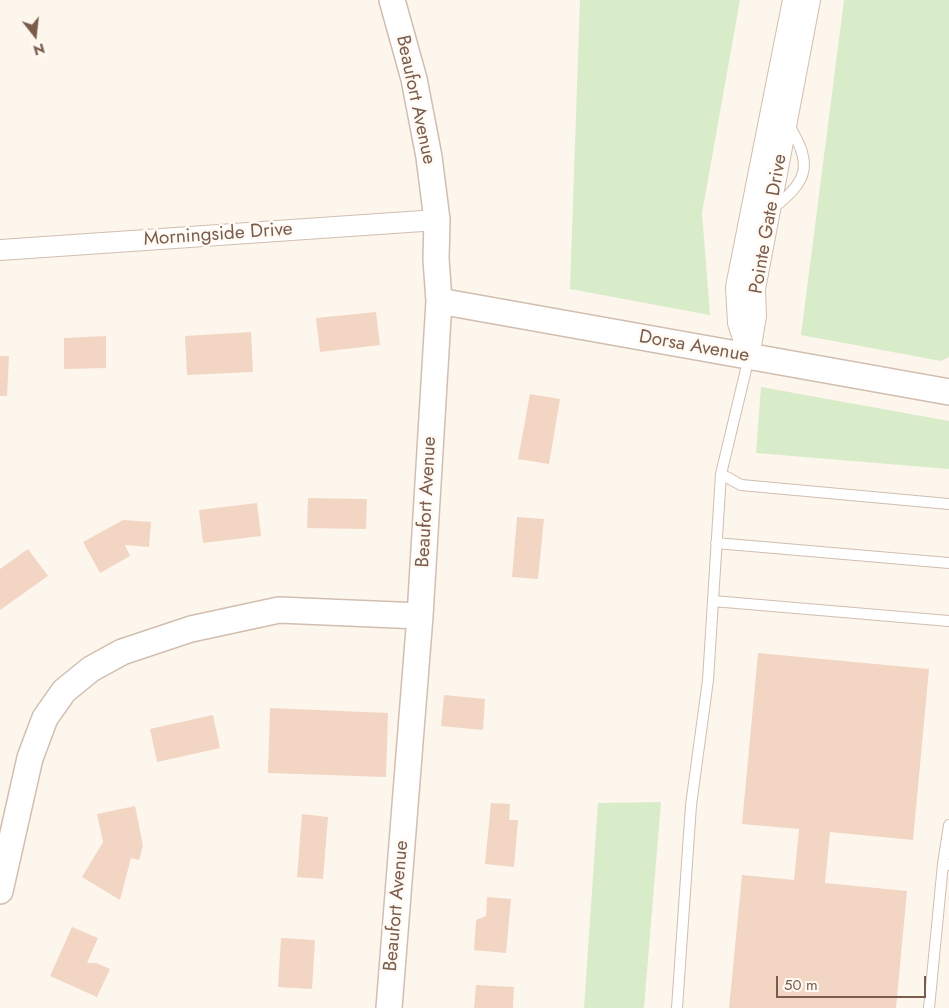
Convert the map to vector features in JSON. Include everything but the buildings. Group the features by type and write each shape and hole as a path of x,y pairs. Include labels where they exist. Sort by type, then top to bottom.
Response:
{"street":[{"name":"Beaufort Avenue","path":"389,1008 420,616 439,301 436,259 437,220 429,157 414,79 392,0"},
{"name":"Pointe Gate Drive","path":"749,357 738,323 736,287 793,0"},
{"name":"Pointe Gate Drive","path":"749,357 756,316 755,289 810,0"},
{"name":"Morningside Drive","path":"0,250 437,220"},
{"name":"Dorsa Avenue","path":"439,301 949,392"},
{"path":"0,891 30,758 45,718 64,691 91,669 122,652 192,629 279,610 420,616"}],"lane":[{"path":"676,1008 691,805 708,680 721,474 749,357"},
{"path":"721,474 741,485 949,504"},
{"path":"716,543 949,563"},
{"path":"713,601 949,621"},
{"path":"929,1008 949,825"}],"green space":[{"path":"580,0 740,0 702,213 710,315 570,289"},
{"path":"844,0 949,0 949,357 941,361 801,335"},
{"path":"761,387 949,421 949,469 756,453"},
{"path":"661,802 644,1008 584,1008 598,803"}]}
